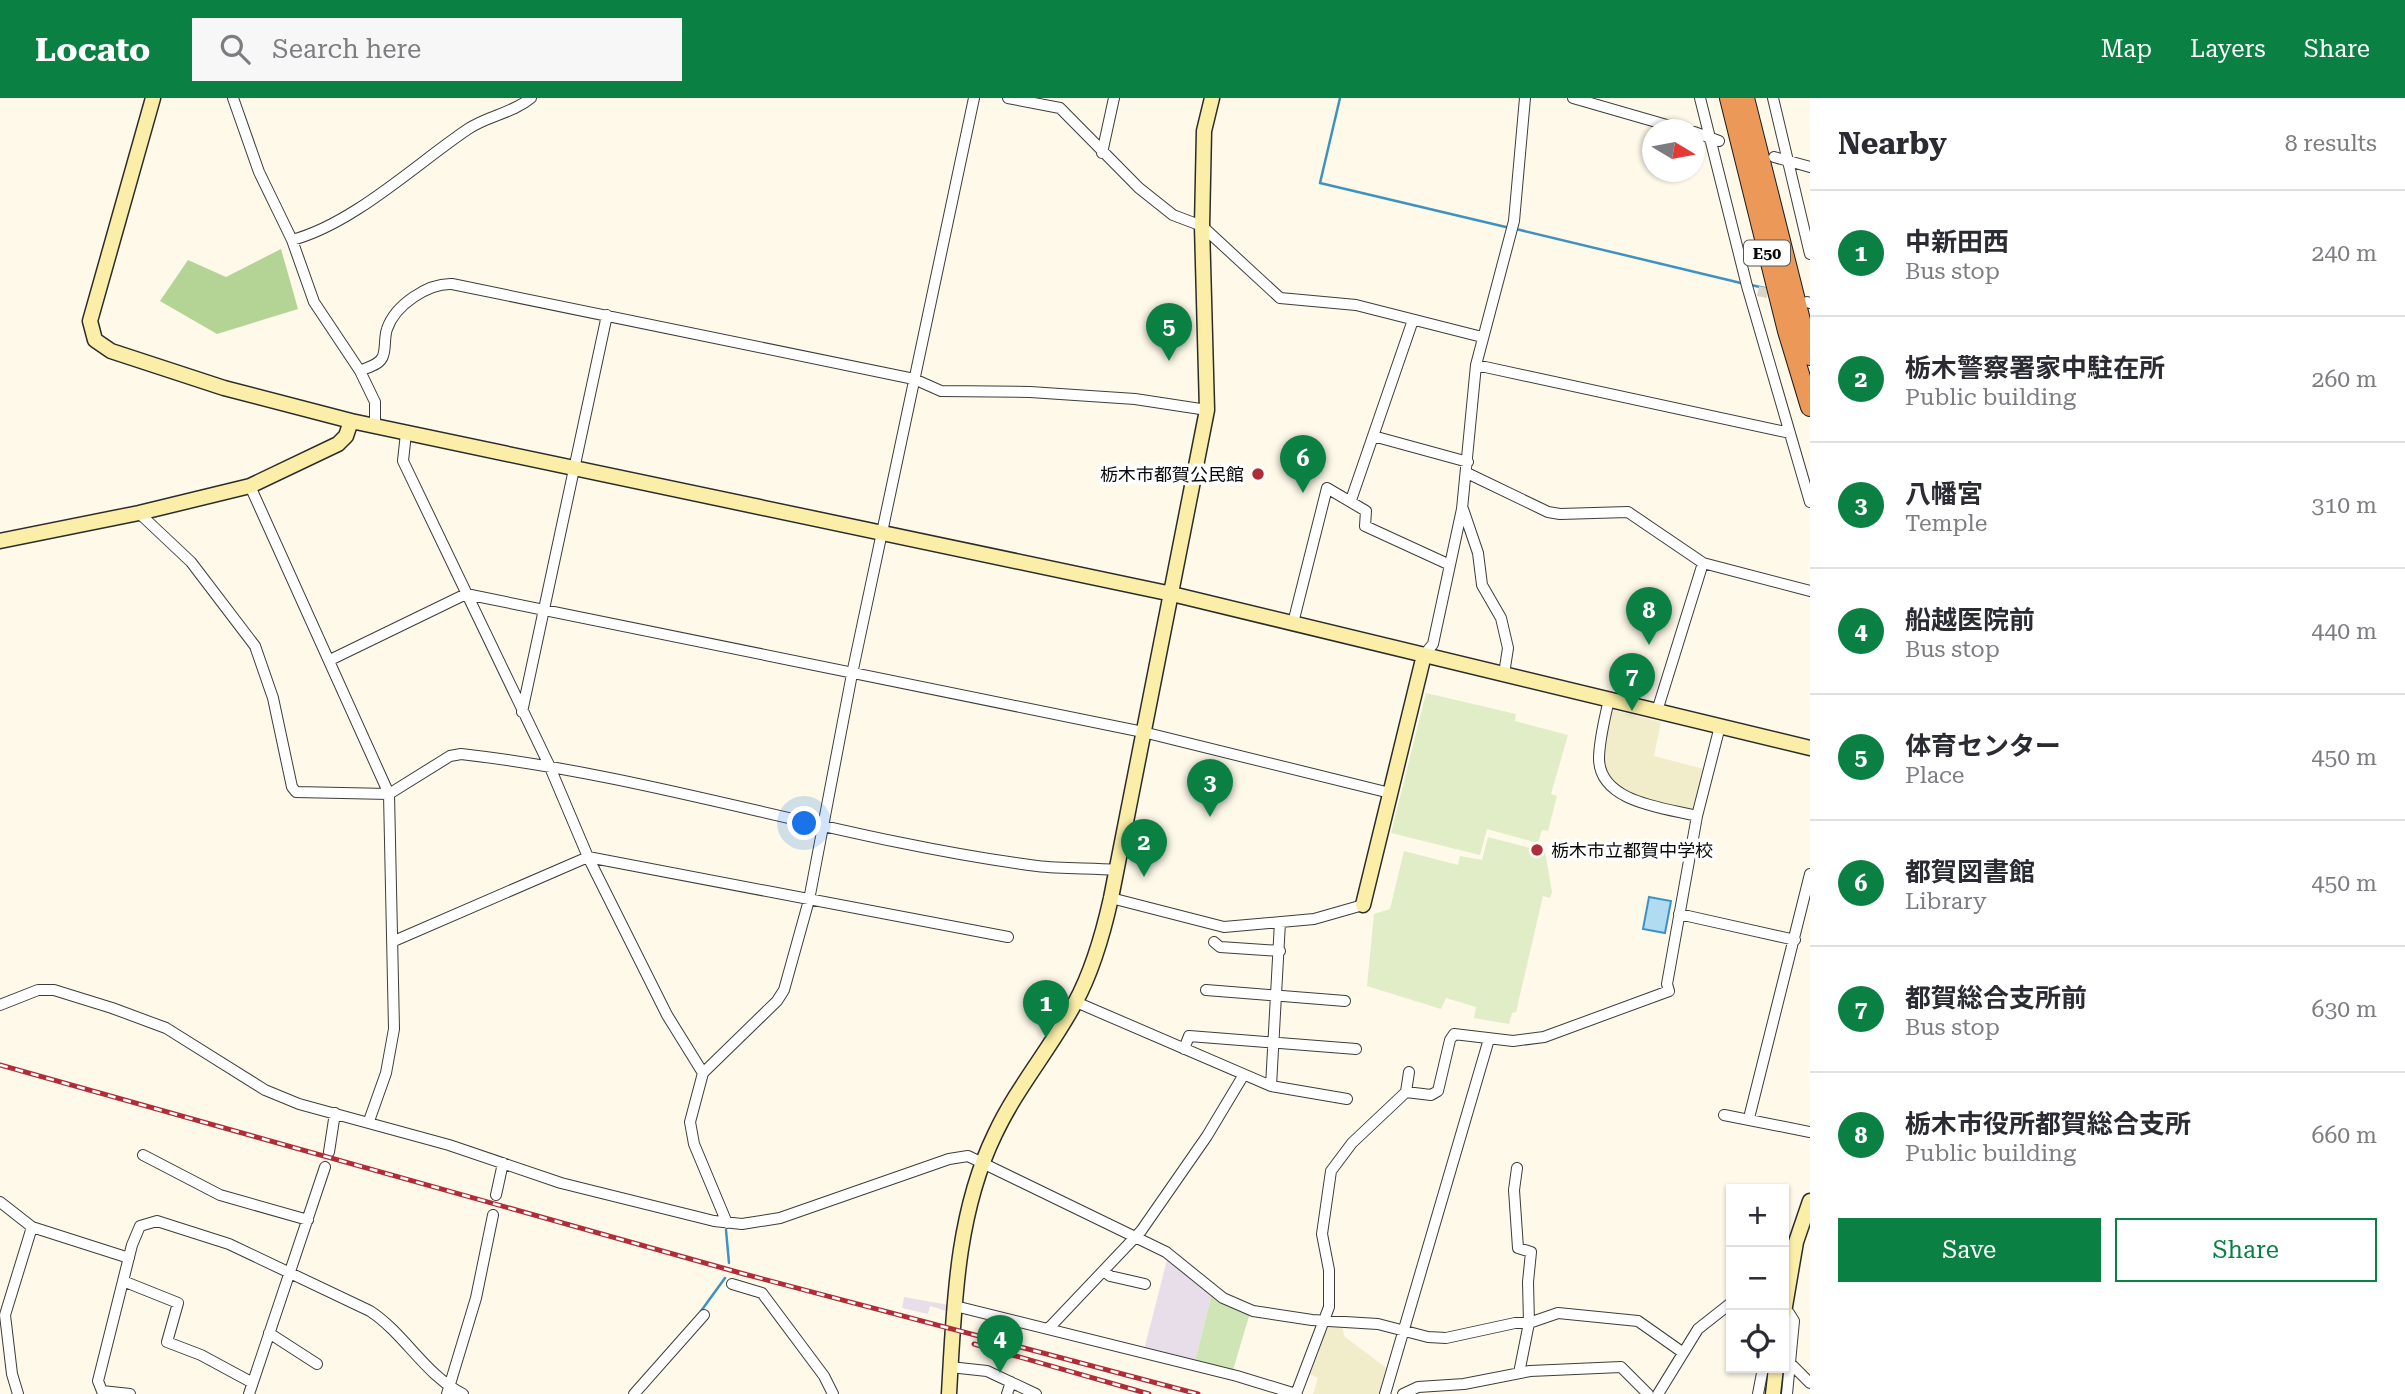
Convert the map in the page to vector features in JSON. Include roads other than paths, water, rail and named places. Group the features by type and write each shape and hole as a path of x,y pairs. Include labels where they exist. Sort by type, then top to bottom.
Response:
{"highway":[{"name":"E50","path":"1729,98 1784,318 1810,407"},
{"name":"E50","path":"1745,98 1810,356"}],"street":[{"path":"153,98 92,312 90,327 94,340 111,351 190,377 351,421 1172,594 1810,748"},
{"path":"233,98 259,172 292,240 319,312 360,371 377,406 375,425"},
{"path":"292,240 312,234 355,209 430,155 446,148 469,128 531,98"},
{"path":"727,1223 694,1144 690,1122 703,1073 777,1001 784,990 808,900 824,825 852,674 974,98"},
{"path":"1008,98 1060,108 1102,153 1173,215 1202,226 1279,298 1356,305 1482,337"},
{"path":"1102,153 1114,98"},
{"path":"949,1394 954,1306 961,1250 983,1162 1006,1111 1076,1002 1096,957 1117,870 1207,410 1202,226 1204,131 1212,98"},
{"path":"1111,898 1217,926 1314,919 1363,905 1424,654 1433,644 1462,509 1476,365 1514,221 1525,98"},
{"path":"1573,98 1646,119"},
{"path":"1700,98 1747,286 1810,502"},
{"path":"1773,98 1810,254"},
{"path":"1705,135 1720,141"},
{"path":"1774,157 1787,163 1810,167"},
{"path":"360,371 378,363 383,356 390,322 425,288 437,283 607,315 914,379 942,391 1030,392 1135,398 1207,410"},
{"path":"1747,286 1758,291"},
{"path":"522,712 607,315"},
{"path":"1351,500 1413,320"},
{"path":"1476,365 1790,433"},
{"path":"0,541 139,513 250,486 338,444 346,436 351,421"},
{"path":"406,433 403,461 549,765 588,856 667,1015 703,1073"},
{"path":"1373,436 1468,462"},
{"path":"1467,473 1548,512 1628,512 1703,563 1810,592"},
{"path":"250,486 389,794 394,1029 386,1073 369,1121"},
{"path":"1293,623 1327,488 1366,511 1365,526 1450,565"},
{"path":"1462,509 1478,552 1482,585 1501,618 1508,648 1504,674"},
{"path":"139,513 191,562 255,646 270,687 292,787 296,792 389,794 450,757 461,754 549,765 824,825 1040,866 1117,870"},
{"path":"1657,711 1703,563"},
{"path":"330,660 466,594 1143,732 1390,793"},
{"path":"1609,699 1599,762 1609,781 1629,800 1697,816"},
{"path":"1406,1092 1431,1095 1438,1091 1450,1040 1454,1034 1513,1041 1544,1037 1669,991 1667,984 1697,816 1720,726"},
{"path":"394,941 588,856 1009,937"},
{"path":"1749,1118 1768,1034 1782,994 1809,887 1810,874"},
{"path":"1679,914 1795,940"},
{"path":"1271,1086 1280,922"},
{"path":"1214,942 1220,947 1280,951"},
{"path":"0,1005 38,990 54,990 123,1011 177,1034 265,1090 299,1104 369,1121 561,1183 727,1223 754,1223 780,1218 949,1159 968,1156 1166,1252 1223,1298 1237,1305 1287,1316 1326,1318 1404,1329 1427,1337 1446,1338 1515,1323 1529,1323 1558,1313 1638,1321 1682,1352"},
{"path":"1206,990 1345,1001"},
{"path":"1076,1002 1271,1086 1347,1099"},
{"path":"1184,1049 1189,1036 1356,1049"},
{"path":"1385,1394 1489,1039"},
{"path":"954,1306 1237,1376 1296,1394 1326,1318 1330,1281 1322,1234 1331,1171 1352,1143 1406,1092 1409,1072"},
{"path":"1049,1328 1135,1238 1207,1136 1244,1076"},
{"path":"329,1152 335,1113"},
{"path":"1724,1115 1810,1132"},
{"path":"143,1155 220,1195 308,1220"},
{"path":"496,1195 503,1163"},
{"path":"249,1394 251,1382 292,1273 325,1167"},
{"path":"1517,1168 1514,1190 1518,1248 1531,1252 1532,1258 1528,1282 1529,1323 1519,1373"},
{"path":"1784,1310 1797,1238 1810,1201"},
{"path":"0,1202 32,1227 129,1258"},
{"path":"448,1390 475,1298 493,1215"},
{"path":"130,1394 102,1391 98,1381 139,1226 157,1221 229,1244 384,1320 448,1390 463,1394"},
{"path":"18,1394 5,1315 32,1227"},
{"path":"1104,1271 1110,1276 1145,1284"},
{"path":"123,1280 178,1303 167,1342 201,1355 251,1382"},
{"path":"732,1284 762,1293 824,1376 833,1394"},
{"path":"1658,1394 1698,1329 1726,1307"},
{"path":"634,1394 704,1315"},
{"path":"1789,1316 1794,1321 1789,1341"},
{"path":"270,1333 317,1364"},
{"path":"950,1367 987,1371 1036,1394"},
{"path":"1403,1394 1418,1387 1464,1384 1519,1373 1621,1367 1648,1394"},
{"path":"1789,1369 1810,1383"},
{"path":"1758,1394 1762,1373"},
{"path":"1773,1394 1780,1373"},
{"path":"1784,1373 1787,1394"},
{"path":"1007,1394 1011,1382"}],"water":[{"path":"1649,897 1671,901 1665,933 1643,929"}],"waterway":[{"path":"1340,98 1320,183 1510,228"},
{"path":"1516,229 1745,284"},
{"path":"1751,285 1769,289"},
{"path":"726,1230 729,1263"},
{"path":"701,1311 725,1278"}],"tunnel":[{"path":"1758,291 1782,296"}],"railway":[{"path":"0,1065 744,1274 1198,1394"},
{"path":"974,1344 1149,1394"}],"place":[{"name":"体育センター","path":"1169,361"},
{"name":"栃木市都賀公民館","path":"1258,474"},
{"name":"都賀図書館","path":"1303,493"},
{"name":"栃木市役所都賀総合支所","path":"1649,645"},
{"name":"都賀総合支所前","path":"1632,711"},
{"name":"八幡宮","path":"1210,817"},
{"name":"栃木市立都賀中学校","path":"1537,850"},
{"name":"栃木警察署家中駐在所","path":"1144,877"},
{"name":"中新田西","path":"1046,1038"},
{"name":"船越医院前","path":"1000,1373"}]}
